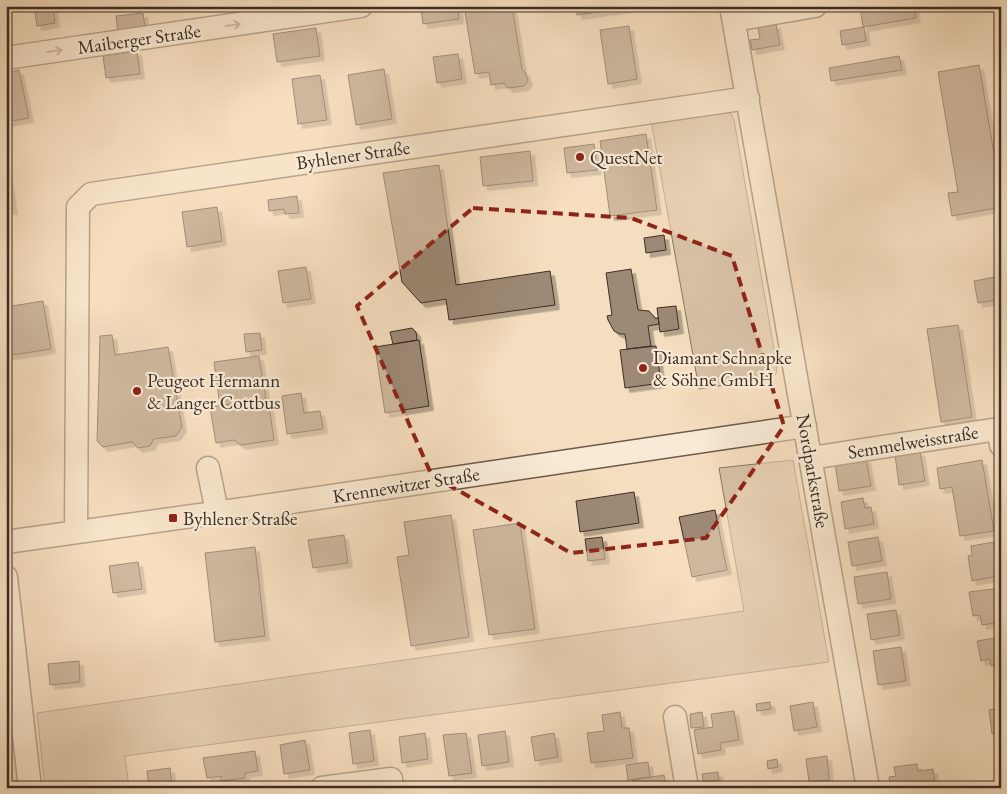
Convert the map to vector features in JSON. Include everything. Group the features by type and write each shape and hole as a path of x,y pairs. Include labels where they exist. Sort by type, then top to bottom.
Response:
{"street":[{"name":"Maiberger Straße","path":"6,58 361,6"},
{"path":"733,13 815,6"},
{"name":"Nordparkstraße","path":"733,13 868,788"},
{"name":"Byhlener Straße","path":"76,532 78,207 91,194 748,98"},
{"name":"Krennewitzer Straße","path":"6,542 805,426"},
{"name":"Semmelweisstraße","path":"812,458 998,429 1001,445"},
{"path":"208,468 217,512"},
{"path":"6,577 30,788"},
{"path":"675,718 687,788"},
{"path":"322,788 391,779 392,788"}],"highlighted area":[{"path":"473,208 631,218 732,256 784,426 706,538 571,553 432,476 357,306"}],"shaded area":[{"path":"724,111 731,114 734,120 777,366 776,374 770,378 699,389 651,120"},
{"path":"793,460 829,662 125,756 129,788 45,788 37,713 744,611 719,468"},
{"path":"6,635 22,788 6,788"}],"building":[{"path":"34,6 53,6 55,23 37,26"},
{"path":"458,6 459,19 423,24 421,10"},
{"path":"464,6 512,6 522,69 528,81 524,86 508,88 504,83 491,85 489,72 475,74"},
{"path":"576,6 627,6 627,8 577,15"},
{"path":"914,6 916,18 863,27 860,7"},
{"path":"143,13 145,28 118,32 116,16"},
{"path":"776,24 780,45 752,50 750,40 760,39 758,27"},
{"path":"629,26 637,79 608,84 600,30"},
{"path":"864,27 866,41 842,45 840,31"},
{"path":"316,28 320,56 277,62 273,34"},
{"path":"137,51 140,74 106,78 103,56"},
{"path":"458,54 462,79 437,83 433,57"},
{"path":"899,56 902,70 831,81 829,68"},
{"path":"979,65 1001,195 1001,207 952,216 948,193 958,192 938,72"},
{"path":"384,69 392,119 356,125 348,75"},
{"path":"19,70 29,118 6,122 6,73"},
{"path":"320,75 327,120 298,124 292,79"},
{"path":"646,134 657,210 610,216 600,141"},
{"path":"594,144 597,170 567,173 564,148"},
{"path":"530,151 533,181 483,186 480,157"},
{"path":"6,163 13,210 6,210"},
{"path":"439,165 456,285 550,271 555,305 449,320 446,299 421,303 402,282 383,173"},
{"path":"297,196 299,213 285,214 284,209 269,211 268,200"},
{"path":"217,207 222,241 187,247 182,212"},
{"path":"664,235 666,250 646,253 644,238"},
{"path":"306,267 311,299 283,303 278,271"},
{"path":"631,269 638,310 649,311 656,319 658,317 659,324 648,326 651,346 627,349 625,334 614,331 608,320 607,316 612,315 606,273"},
{"path":"1001,276 1001,299 978,303 974,281"},
{"path":"43,301 51,349 6,356 6,307"},
{"path":"676,306 679,329 660,332 657,308"},
{"path":"958,325 972,417 941,422 927,329"},
{"path":"412,328 416,332 417,340 393,344 390,332"},
{"path":"260,333 262,350 246,352 244,334"},
{"name":"Peugeot Hermann & Langer Cottbus","path":"112,335 115,355 168,347 182,427 176,436 154,439 150,446 138,448 132,442 103,447 97,441 100,336"},
{"path":"419,340 429,406 385,413 375,347"},
{"path":"656,346 661,383 625,388 620,350"},
{"path":"259,356 266,399 220,406 214,362"},
{"path":"301,393 304,413 320,411 323,429 287,434 282,396"},
{"path":"268,399 274,440 241,445 234,440 216,443 210,407"},
{"path":"920,451 925,481 899,485 895,455"},
{"path":"866,458 871,486 839,491 835,463"},
{"path":"982,460 994,531 960,536 952,487 940,489 937,468"},
{"path":"634,492 639,523 580,532 576,501"},
{"path":"863,498 865,508 871,507 874,524 845,529 841,502"},
{"path":"715,510 727,570 692,577 679,517"},
{"path":"451,515 469,637 411,646 397,557 409,555 404,522"},
{"path":"520,523 535,629 489,635 473,530"},
{"path":"344,535 348,563 313,568 308,540"},
{"path":"602,537 605,559 588,561 585,539"},
{"path":"878,537 882,561 852,566 848,542"},
{"path":"994,542 999,576 972,581 968,556 972,555 971,546"},
{"path":"255,547 265,636 215,642 205,553"},
{"path":"138,562 142,589 113,593 109,566"},
{"path":"887,572 891,599 858,604 854,577"},
{"path":"1001,588 1001,622 982,625 980,615 973,616 969,592"},
{"path":"896,610 900,635 871,640 867,614"},
{"path":"1001,637 1001,664 991,666 990,659 981,661 977,641"},
{"path":"901,647 906,681 878,685 873,651"},
{"path":"79,661 80,682 50,685 48,664"},
{"path":"770,702 771,709 757,711 756,704"},
{"path":"813,702 817,727 794,731 790,706"},
{"path":"1001,708 1001,733 992,734 989,710"},
{"path":"734,711 739,740 720,743 721,750 698,754 694,730 713,727 711,714"},
{"path":"620,712 622,728 629,728 633,758 591,763 587,733 604,731 602,715"},
{"path":"702,712 704,727 691,728 690,714"},
{"path":"370,730 374,761 353,764 349,733"},
{"path":"505,731 509,762 482,766 478,735"},
{"path":"425,733 428,759 402,763 399,737"},
{"path":"466,733 472,773 449,776 443,735"},
{"path":"554,733 558,757 535,761 531,737"},
{"path":"305,740 310,770 284,774 280,745"},
{"path":"1001,750 1001,776 999,776 995,751"},
{"path":"255,751 258,771 245,773 245,778 221,781 221,776 207,778 203,758"},
{"path":"827,756 829,780 809,782 806,759"},
{"path":"777,759 778,767 768,769 767,761"},
{"path":"648,762 650,777 628,780 626,765"},
{"path":"917,764 918,771 933,769 935,783 905,788 891,788 889,777 896,776 894,767"},
{"path":"170,768 172,788 149,788 147,771"},
{"path":"718,772 719,780 703,782 702,774"},
{"path":"664,775 666,788 634,788 633,780"}],"place":[{"name":"QuestNet","path":"580,157"},
{"name":"Diamant Schnapke & Söhne GmbH","path":"643,368"},
{"name":"Peugeot Hermann & Langer Cottbus","path":"137,391"},
{"name":"Byhlener Straße","path":"173,518"}]}
